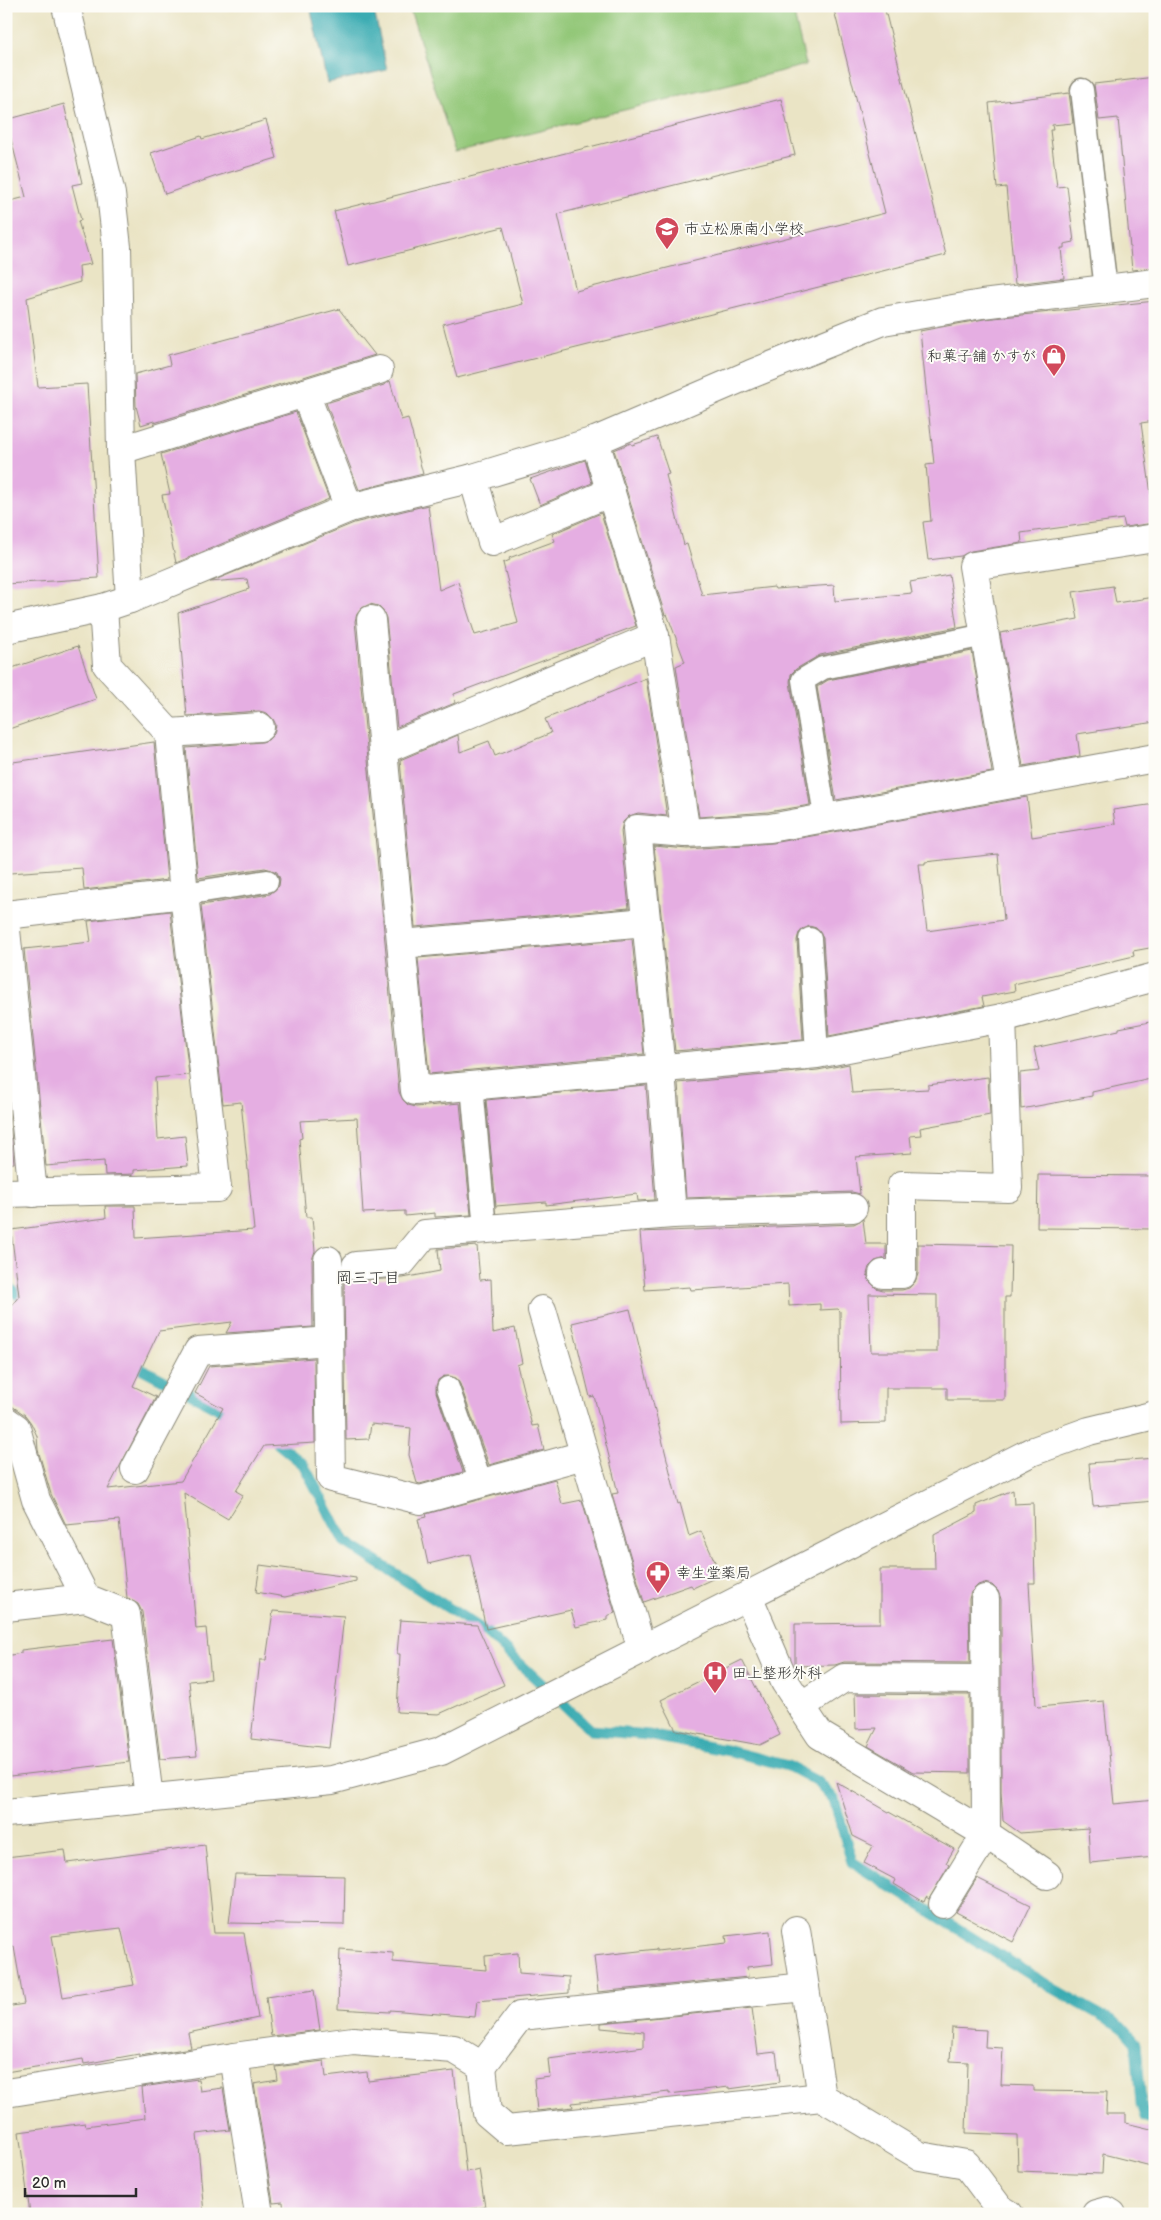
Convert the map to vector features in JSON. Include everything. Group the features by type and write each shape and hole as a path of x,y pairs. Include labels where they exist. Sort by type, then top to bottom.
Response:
{"street":[{"path":"66,6 111,194 117,247 121,450 130,599"},
{"path":"6,629 103,608 130,599 349,508 473,478 595,441 883,321 982,304 1155,283"},
{"path":"121,450 379,370"},
{"path":"304,393 349,508"},
{"path":"595,441 655,636 686,833"},
{"path":"473,478 492,542 611,492"},
{"path":"1010,783 973,566 1155,538"},
{"path":"6,1193 217,1188 184,894 169,733 107,665 103,608"},
{"path":"371,620 415,1091 661,1070 817,1054 1002,1018 1155,978"},
{"path":"383,750 655,636"},
{"path":"169,733 260,727"},
{"path":"672,1214 661,1070 637,829 686,833 770,828 825,816 1155,758"},
{"path":"6,915 184,894"},
{"path":"402,944 646,922"},
{"path":"6,930 33,1193"},
{"path":"882,1274 902,1274 902,1185 1008,1188 1002,1018"},
{"path":"356,1266 402,1262 425,1234 672,1214 853,1208"},
{"path":"328,1260 331,1478 420,1500 584,1455"},
{"path":"542,1310 642,1650"},
{"path":"134,1469 198,1351 329,1341"},
{"path":"6,1813 332,1780 441,1751 1031,1452 1089,1431 1155,1415"},
{"path":"6,1421 16,1428 36,1500 86,1598"},
{"path":"748,1596 786,1682 820,1735 986,1834 1047,1875"},
{"path":"6,1608 86,1598 126,1614 149,1798"},
{"path":"943,1904 986,1834 985,1598"},
{"path":"801,1706 844,1678 985,1679"},
{"path":"796,1930 822,2097"},
{"path":"805,1987 520,2016 482,2066 487,2113 507,2130 822,2097 920,2156 966,2164 999,2208 1009,2214"},
{"path":"6,2093 234,2057 353,2042 454,2049 482,2066"},
{"path":"234,2057 260,2214"},
{"path":"1096,2214 1107,2211 1112,2214"}],"lane":[{"path":"1082,90 1106,289"},
{"path":"825,816 803,680 823,668 985,635"},
{"path":"184,894 267,881"},
{"path":"810,939 817,1054"},
{"path":"472,1086 485,1229"},
{"path":"448,1388 481,1483"}],"green space":[{"path":"409,6 792,6 806,65 455,152"}],"water":[{"path":"310,6 373,6 387,70 327,83"}],"building":[{"path":"833,6 884,6 946,255 457,378 443,324 523,304 503,227 348,266 334,211 781,99 795,155 558,214 576,291 885,213"},
{"path":"1155,77 1155,268 1132,270 1118,118 1099,120 1094,84"},
{"path":"1069,93 1073,123 1052,125 1053,130 1050,130 1057,187 1067,186 1074,242 1064,244 1064,248 1061,248 1064,278 1015,284 1006,187 997,188 989,103"},
{"path":"64,104 82,183 72,185 81,220 78,221 91,264 79,266 80,282 27,298 38,387 87,384 99,578 6,584 6,202 26,197 6,120"},
{"path":"266,120 277,158 165,194 151,153 201,136 202,139"},
{"path":"1155,301 1155,421 1141,423 1151,494 1155,494 1155,523 1125,527 1123,519 1021,533 1022,543 971,551 961,556 928,560 923,522 931,521 926,465 934,464 920,331 984,319"},
{"path":"339,309 375,355 154,423 154,421 141,425 136,406 135,374 170,365 168,355"},
{"path":"390,381 401,420 408,418 423,474 359,490 326,403 384,385"},
{"path":"296,412 329,499 176,563 162,495 170,494 161,454"},
{"path":"657,437 669,474 666,475 684,545 687,544 702,595 774,587 775,589 834,585 835,601 912,593 910,582 949,575 957,627 820,655 791,674 790,682 810,805 768,812 699,817 676,666 685,662 667,614 665,615 614,450 631,443 632,445"},
{"path":"585,460 592,483 540,505 530,479"},
{"path":"428,505 439,590 458,582 475,635 518,623 503,563 510,560 509,558 555,541 552,534 601,513 636,626 454,694 455,703 397,727 386,618 378,606 370,604 362,608 357,614 355,621 399,1092 408,1105 416,1107 460,1103 471,1215 435,1217 435,1213 405,1216 405,1211 363,1213 357,1118 300,1121 302,1138 299,1139 306,1217 312,1217 315,1251 312,1260 313,1327 226,1333 232,1322 159,1331 133,1386 156,1397 108,1489 181,1481 223,1408 195,1393 209,1366 314,1358 315,1443 264,1446 236,1491 243,1495 228,1519 184,1493 196,1629 206,1628 211,1679 189,1681 197,1756 160,1759 142,1612 138,1604 127,1598 119,1520 66,1525 51,1494 38,1450 37,1436 31,1423 25,1415 6,1402 6,1313 19,1296 11,1230 106,1218 105,1206 135,1206 136,1238 254,1230 241,1102 223,1104 201,905 270,894 279,886 280,879 277,872 265,868 198,878 186,748 262,742 268,740 274,734 276,725 267,713 259,711 187,716 178,613 249,589 247,579 210,582 354,523"},
{"path":"1113,586 1116,603 1155,597 1155,722 1077,734 1080,756 1023,766 1000,633 1078,619 1073,592"},
{"path":"78,646 96,699 6,730 6,670"},
{"path":"972,651 992,772 836,800 817,687 828,680"},
{"path":"646,678 667,816 638,813 629,816 623,822 621,831 629,908 415,927 400,760 458,735 460,752 489,741 495,756 551,733 545,719"},
{"path":"154,742 167,880 84,890 82,868 10,873 6,841 6,763"},
{"path":"1027,797 1032,837 1115,824 1113,810 1155,804 1155,947 1133,951 1134,956 1014,984 1015,991 982,997 984,1006 829,1036 823,938 816,928 809,926 799,933 797,940 803,1040 675,1051 654,846 687,849 773,843","holes":["998,854 1004,920 927,931 919,864"]},
{"path":"170,911 189,1075 155,1078 158,1139 185,1136 188,1166 134,1170 134,1174 105,1175 104,1161 46,1166 24,949 91,942 88,921"},
{"path":"632,939 644,1054 429,1074 418,958"},
{"path":"1155,1021 1155,1078 1092,1092 1092,1096 1021,1109 1020,1073 1039,1071 1034,1048"},
{"path":"849,1064 852,1093 928,1089 928,1085 988,1077 990,1115 920,1128 921,1135 910,1136 912,1153 856,1157 860,1194 852,1192 686,1198 678,1083 818,1070"},
{"path":"6,1085 14,1163 6,1164"},
{"path":"646,1085 655,1200 638,1201 637,1194 546,1205 546,1202 496,1206 486,1100"},
{"path":"1038,1175 1155,1176 1155,1229 1037,1228"},
{"path":"863,1219 866,1244 886,1244 886,1258 875,1261 869,1267 867,1274 870,1282 876,1288 883,1290 902,1290 909,1288 915,1282 918,1274 918,1244 1011,1246 1010,1297 1005,1297 1005,1400 947,1400 947,1388 886,1388 886,1423 841,1424 840,1311 838,1309 820,1310 820,1304 789,1306 788,1284 691,1290 690,1287 645,1290 640,1232 854,1224","holes":["869,1294 937,1295 937,1352 871,1352"]},
{"path":"477,1246 480,1280 491,1279 493,1333 515,1328 522,1363 517,1365 532,1426 538,1425 544,1450 489,1465 460,1384 456,1378 444,1376 438,1380 436,1392 463,1472 420,1484 417,1483 409,1455 411,1428 371,1424 369,1439 346,1440 344,1281 403,1278 440,1271 438,1249"},
{"path":"630,1309 678,1504 680,1503 689,1536 701,1531 721,1575 693,1588 691,1585 644,1602 612,1494 618,1493 594,1396 590,1397 572,1323"},
{"path":"1155,1458 1155,1501 1093,1506 1089,1463"},
{"path":"555,1479 562,1504 582,1500 615,1613 607,1616 607,1620 576,1627 571,1610 486,1629 470,1554 428,1564 418,1519 427,1517 426,1514"},
{"path":"1013,1490 1014,1504 1033,1503 1035,1583 1029,1583 1036,1705 1038,1707 1104,1701 1114,1804 1155,1800 1155,1857 1090,1863 1088,1828 1020,1833 1003,1821 1001,1792 1001,1599 998,1591 992,1585 984,1583 978,1585 971,1592 969,1599 970,1663 844,1662 835,1665 795,1666 795,1624 880,1623 880,1569 935,1569 934,1535 976,1513 976,1505"},
{"path":"260,1565 356,1578 356,1581 285,1597 256,1592"},
{"path":"273,1611 344,1616 329,1748 251,1739 260,1660 266,1660"},
{"path":"400,1620 477,1625 504,1685 439,1714 397,1712 400,1654 397,1654"},
{"path":"113,1639 129,1762 10,1776 6,1741 6,1656 21,1653 21,1650"},
{"path":"742,1660 780,1735 760,1745 676,1730 661,1700"},
{"path":"855,1694 970,1695 970,1773 913,1772 868,1746 877,1728 856,1729"},
{"path":"836,1782 954,1849 946,1863 949,1865 929,1899 926,1897 924,1902 894,1884 896,1880 864,1863 873,1846 853,1836"},
{"path":"205,1845 214,1933 244,1933 258,2018 188,2033 191,2048 139,2056 139,2054 84,2064 83,2059 6,2072 6,2007 24,2004 14,1947 6,1948 6,1857 65,1850 67,1863","holes":["121,1928 134,1985 63,1997 52,1936"]},
{"path":"235,1874 345,1876 344,1925 229,1923"},
{"path":"977,1878 1031,1905 1013,1942 956,1912"},
{"path":"770,1931 773,1964 747,1967 748,1977 598,1992 594,1956 727,1943 726,1936"},
{"path":"340,1949 393,1953 393,1962 486,1970 485,1956 518,1953 519,1973 569,1977 569,1993 477,2001 475,2017 390,2010 390,2012 338,2009"},
{"path":"314,1990 320,2030 271,2036 266,1997"},
{"path":"752,2008 758,2054 776,2052 780,2082 729,2089 729,2087 669,2094 669,2092 572,2103 573,2107 537,2111 534,2079 550,2077 548,2059 644,2047 644,2032 601,2028 601,2023"},
{"path":"952,2028 986,2030 985,2047 1003,2048 1001,2085 1033,2086 1033,2091 1107,2092 1106,2114 1126,2114 1126,2123 1155,2130 1155,2167 1103,2154 1102,2174 1018,2171 1017,2135 966,2133 968,2062 950,2061"},
{"path":"324,2061 326,2077 367,2072 368,2081 454,2071 466,2172 479,2169 485,2207 441,2214 284,2214 283,2202 273,2203 254,2084 278,2080 276,2067"},
{"path":"198,2079 200,2091 223,2088 230,2130 197,2134 204,2214 30,2214 19,2132 85,2123 86,2126 145,2118 142,2087"}],"waterway":[{"path":"6,1286 31,1304"},
{"path":"129,1362 234,1417"},
{"path":"270,1437 303,1464 344,1541 486,1632 591,1730 648,1735 730,1751 788,1766 818,1782 834,1799 852,1862 1052,1988 1122,2027 1136,2043 1141,2104 1145,2117 1155,2120"}],"place":[{"name":"市立松原南小学校","path":"667,250"},
{"name":"和菓子舗 かすが","path":"1054,377"},
{"name":"幸生堂薬局","path":"658,1594"},
{"name":"田上整形外科","path":"715,1694"}],"district":[{"name":"岡三丁目","path":"368,1278"}]}
